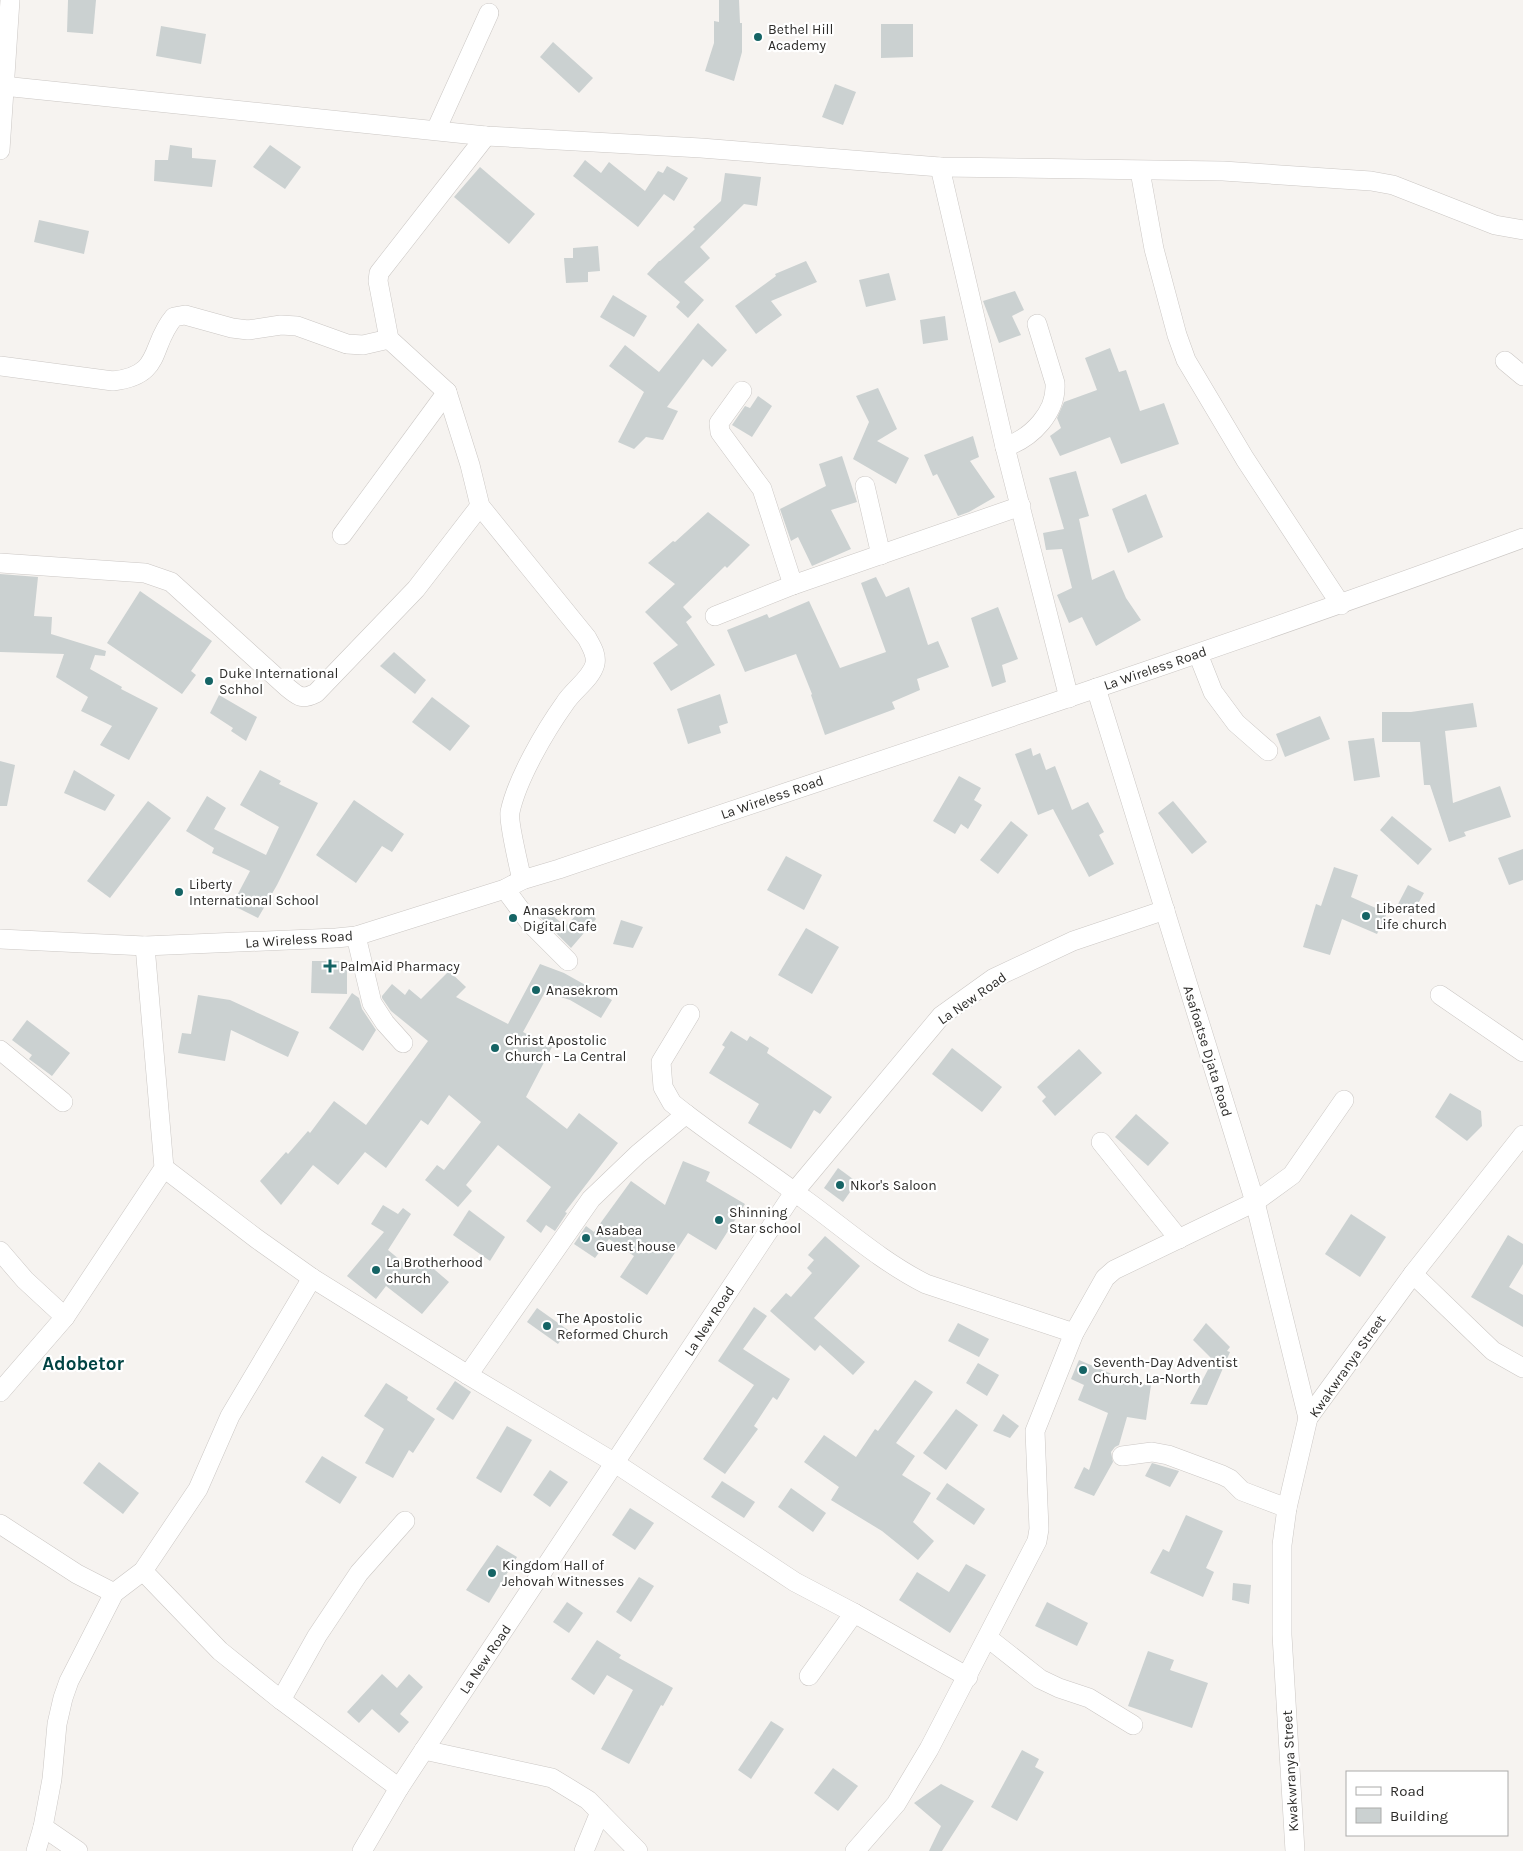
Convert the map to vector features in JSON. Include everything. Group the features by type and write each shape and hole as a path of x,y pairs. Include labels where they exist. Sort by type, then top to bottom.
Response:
{"street":[{"path":"0,150 10,0"},
{"path":"436,130 489,13"},
{"path":"3,86 486,136 701,148 940,167 1223,171 1371,181 1393,184 1495,225 1523,230"},
{"path":"486,136 379,273 378,281 390,338 448,392 480,506 587,638 594,652 595,663 591,672 565,701 551,725 522,777 509,814 522,880"},
{"path":"940,167 1005,447 1069,698"},
{"path":"1140,171 1154,249 1186,360 1245,459 1341,605"},
{"path":"0,366 113,381 128,380 141,373 154,360 167,326 174,317 185,315 232,328 248,330 282,325 297,326 347,344 363,345 390,338"},
{"path":"1005,447 1018,443 1031,434 1042,422 1056,391 1037,324"},
{"path":"1505,361 1523,376"},
{"path":"742,391 719,423 720,432 762,489 793,585"},
{"path":"342,535 448,392"},
{"path":"865,486 881,555"},
{"path":"0,563 145,573 171,582 298,697 306,698 316,693 416,589 480,506"},
{"path":"715,616 793,585 1021,506"},
{"name":"La Wireless Road","path":"0,939 145,946 356,936 505,889 522,880 560,869 1069,698 1341,605 1523,538"},
{"path":"1198,654 1213,692 1236,723 1268,751"},
{"name":"Asafoatse Djata Road","path":"1096,688 1255,1202 1308,1418"},
{"path":"505,889 530,923 568,961"},
{"name":"La New Road","path":"362,1851 399,1788 795,1191 941,1016 994,978 1073,941 1165,910"},
{"path":"356,936 372,1003 386,1024 403,1043"},
{"path":"0,1392 64,1317 164,1168 145,946"},
{"path":"1440,995 1523,1052"},
{"path":"690,1014 661,1062 662,1087 672,1103 726,1144 795,1191 905,1274 926,1284 1074,1333"},
{"path":"0,1050 63,1102"},
{"path":"855,1851 896,1804 930,1749 1039,1536 1035,1431 1074,1333 1105,1278 1114,1270 1255,1202 1292,1175 1344,1100"},
{"path":"468,1376 591,1199 638,1154 686,1114"},
{"name":"Kwakwranya Street","path":"1295,1851 1282,1635 1282,1545 1287,1508 1308,1418 1413,1274 1523,1135"},
{"path":"1101,1142 1179,1239"},
{"path":"164,1168 257,1239 312,1278 468,1376 615,1463 795,1582 968,1677"},
{"path":"0,1251 25,1280 64,1317"},
{"path":"1413,1274 1493,1350 1523,1368"},
{"path":"36,1851 43,1827 52,1779 57,1724 69,1681 114,1593 143,1571 198,1489 230,1416 312,1278"},
{"path":"1122,1456 1152,1452 1168,1455 1222,1475 1230,1479 1242,1491 1287,1508"},
{"path":"280,1700 317,1636 359,1573 405,1521"},
{"path":"0,1524 77,1574 114,1593"},
{"path":"143,1571 220,1651 280,1700 399,1788"},
{"path":"809,1676 854,1613"},
{"path":"988,1638 1040,1678 1059,1688 1089,1698 1133,1725"},
{"path":"424,1750 552,1778 588,1800 638,1851"},
{"path":"584,1851 600,1812"},
{"path":"43,1827 78,1851"}],"building":[{"path":"68,0 96,0 93,34 67,32"},
{"path":"719,0 739,0 740,23 742,23 742,52 734,81 705,71 714,43 714,21 719,22"},
{"path":"881,24 913,24 913,57 881,58"},
{"path":"161,26 206,34 201,64 156,56"},
{"path":"553,42 593,78 579,93 540,57"},
{"path":"835,84 856,92 843,125 822,117"},
{"path":"170,145 192,148 192,158 216,160 212,187 154,181 155,160 168,160"},
{"path":"270,145 301,167 285,189 253,167"},
{"path":"585,160 601,173 609,162 645,191 658,171 663,173 667,166 688,178 674,201 664,194 638,227 573,176"},
{"path":"480,167 535,214 509,244 454,197"},
{"path":"725,173 761,177 757,206 744,204 700,247 710,258 684,282 704,300 688,318 676,307 680,302 647,274 695,229 693,227 721,201"},
{"path":"39,220 89,231 84,254 34,242"},
{"path":"598,246 600,271 588,272 588,282 566,283 564,258 573,258 573,248"},
{"path":"806,261 817,282 771,301 782,315 756,334 735,306 776,276 775,274"},
{"path":"889,273 896,300 866,307 859,280"},
{"path":"1015,291 1024,310 1012,316 1021,335 999,343 983,301"},
{"path":"613,295 647,316 634,337 600,317"},
{"path":"945,316 948,340 923,344 920,320"},
{"path":"698,323 727,350 712,367 703,359 667,407 678,411 663,440 646,437 634,449 618,442 644,392 609,366 625,345 659,372"},
{"path":"1110,348 1119,372 1126,370 1140,411 1164,403 1179,444 1121,464 1110,437 1060,456 1050,436 1061,428 1057,418 1064,402 1097,390 1085,358"},
{"path":"878,388 897,429 877,441 909,458 896,484 853,459 869,422 856,396"},
{"path":"758,396 772,406 752,437 732,425 745,406 750,408"},
{"path":"973,436 979,457 970,461 995,497 958,516 937,474 933,476 924,455"},
{"path":"842,456 857,502 831,510 851,549 812,566 798,537 791,541 780,509 826,486 819,464"},
{"path":"1076,471 1089,516 1079,519 1092,580 1114,570 1126,598 1141,620 1096,646 1082,617 1069,623 1057,595 1072,588 1062,549 1046,550 1043,533 1064,529 1049,478"},
{"path":"1146,494 1163,537 1128,553 1112,509"},
{"path":"708,512 750,545 727,568 725,566 683,607 692,617 686,622 715,665 671,691 653,663 678,645 645,612 675,584 648,563"},
{"path":"0,574 38,577 34,616 52,617 51,634 106,651 105,656 95,655 90,669 122,687 121,689 158,708 129,760 100,745 112,726 81,711 88,697 56,677 64,654 0,652"},
{"path":"876,577 886,597 909,587 928,645 938,641 949,667 917,679 920,690 892,702 895,709 825,735 812,694 796,654 745,672 727,630 767,614 769,618 809,601 840,668 886,652 861,583"},
{"path":"140,591 212,641 191,671 196,675 182,694 107,643"},
{"path":"998,607 1018,659 1002,665 1006,682 992,687 971,618"},
{"path":"394,652 426,680 415,694 380,666"},
{"path":"720,694 728,723 719,726 721,733 688,744 677,709"},
{"path":"219,695 257,717 246,741 231,731 233,728 210,713"},
{"path":"432,697 470,726 450,751 412,722"},
{"path":"1473,703 1477,727 1445,731 1453,803 1500,786 1511,817 1464,832 1466,836 1449,842 1430,785 1424,785 1420,742 1382,742 1382,712 1411,712"},
{"path":"1320,716 1330,739 1285,757 1276,734"},
{"path":"1374,738 1380,777 1354,781 1348,741"},
{"path":"1031,748 1033,756 1040,753 1046,770 1055,766 1072,810 1088,802 1104,832 1099,835 1114,864 1089,877 1053,809 1038,815 1015,754"},
{"path":"0,761 15,765 7,806 0,806"},
{"path":"74,770 115,795 105,811 64,793"},
{"path":"260,770 281,781 279,784 318,803 277,885 258,918 232,905 250,871 212,853 214,848 186,831 207,796 226,808 214,829 266,855 279,827 240,805"},
{"path":"959,776 981,788 974,800 982,805 968,829 961,824 955,834 933,821"},
{"path":"354,800 404,834 392,852 382,846 356,883 316,855"},
{"path":"148,801 171,818 110,898 87,881"},
{"path":"1173,801 1207,842 1192,854 1158,813"},
{"path":"1392,816 1432,849 1418,865 1380,830"},
{"path":"1011,821 1028,835 998,874 980,860"},
{"path":"1523,849 1523,880 1509,885 1498,858"},
{"path":"786,856 822,875 804,910 767,890"},
{"path":"1334,867 1358,875 1351,897 1387,913 1377,934 1342,919 1330,955 1303,947 1316,904 1321,906"},
{"path":"1408,885 1424,893 1411,916 1396,908"},
{"path":"586,906 596,919 571,948 539,916 546,910 565,926"},
{"path":"621,920 643,927 633,948 613,944"},
{"path":"806,928 839,947 812,994 778,975"},
{"path":"312,961 347,961 347,994 311,993"},
{"path":"540,964 564,973 612,1000 601,1018 570,1000 545,992 523,1032 552,1047 526,1097 567,1129 579,1113 618,1143 565,1212 567,1213 555,1231 546,1225 541,1233 526,1221 551,1187 498,1145 466,1185 472,1191 458,1207 425,1180 437,1165 444,1170 481,1122 449,1095 428,1125 421,1120 386,1168 365,1152 338,1185 313,1165 281,1205 260,1181 286,1152 288,1154 308,1131 310,1133 334,1101 366,1125 428,1041 391,1011 382,998 392,984 405,995 409,989 421,999 449,971 466,987 456,997 508,1024"},
{"path":"352,993 359,998 362,1009 376,1030 363,1051 329,1028"},
{"path":"198,995 230,1000 299,1032 288,1057 231,1030 225,1061 178,1053 182,1033 191,1034"},
{"path":"27,1020 70,1053 52,1076 29,1059 32,1055 12,1040"},
{"path":"731,1031 747,1041 750,1036 769,1048 767,1053 832,1097 820,1114 814,1110 791,1149 748,1123 759,1104 709,1073 725,1047 722,1045"},
{"path":"952,1048 1002,1087 982,1112 932,1074"},
{"path":"1079,1049 1102,1073 1055,1116 1042,1101 1046,1097 1037,1087"},
{"path":"1450,1093 1481,1111 1482,1126 1467,1141 1435,1117"},
{"path":"1136,1114 1169,1143 1148,1166 1115,1137"},
{"path":"683,1161 710,1172 706,1181 745,1204 716,1250 688,1233 647,1295 620,1277 634,1256 609,1239 595,1258 574,1244 586,1226 594,1232 631,1181 665,1205"},
{"name":"Nkor's Saloon","path":"838,1168 857,1182 843,1202 824,1188"},
{"path":"383,1205 398,1214 403,1208 411,1214 388,1250 411,1269 421,1258 449,1282 422,1314 386,1286 376,1299 347,1276 384,1232 371,1224"},
{"path":"469,1210 505,1237 490,1261 453,1235"},
{"path":"1351,1214 1386,1237 1360,1277 1325,1254"},
{"path":"1508,1235 1523,1244 1523,1264 1509,1287 1523,1295 1523,1327 1471,1297"},
{"path":"825,1236 860,1266 814,1318 865,1362 853,1375 820,1345 815,1351 770,1311 786,1293 791,1297 812,1273 807,1268 814,1260 808,1255"},
{"path":"754,1307 767,1316 743,1349 790,1379 777,1400 773,1397 754,1426 758,1429 725,1474 703,1459 754,1385 718,1361"},
{"name":"The Apostolic Reformed Church","path":"537,1308 568,1330 558,1344 527,1322"},
{"path":"958,1323 989,1339 979,1357 948,1341"},
{"path":"1206,1323 1230,1347 1227,1351 1230,1352 1207,1405 1190,1404 1213,1360 1193,1340"},
{"path":"1079,1360 1119,1377 1117,1383 1151,1385 1146,1420 1127,1417 1119,1445 1111,1452 1113,1462 1094,1496 1074,1488 1084,1467 1089,1470 1108,1413 1078,1400 1084,1385 1071,1379"},
{"path":"978,1363 999,1375 987,1396 966,1383"},
{"path":"915,1380 933,1392 896,1443 915,1456 902,1475 931,1493 913,1522 934,1541 918,1560 882,1531 831,1500 839,1487 804,1462 824,1435 856,1457 875,1429 878,1431"},
{"path":"455,1381 471,1392 453,1420 436,1409"},
{"path":"386,1383 408,1397 407,1400 435,1419 413,1453 409,1450 393,1478 365,1463 384,1429 364,1416"},
{"path":"956,1409 978,1425 946,1470 923,1453"},
{"path":"1003,1414 1019,1426 1010,1438 993,1431"},
{"path":"507,1426 532,1440 501,1493 476,1478"},
{"path":"322,1456 357,1477 340,1504 305,1482"},
{"path":"99,1462 139,1493 123,1514 83,1483"},
{"path":"1152,1463 1179,1471 1170,1487 1145,1476"},
{"path":"550,1470 568,1482 550,1507 533,1495"},
{"path":"722,1481 755,1502 744,1518 711,1497"},
{"path":"947,1483 985,1509 974,1525 936,1499"},
{"path":"791,1488 826,1513 813,1532 778,1507"},
{"path":"630,1508 654,1523 635,1550 612,1535"},
{"path":"1186,1515 1223,1531 1206,1568 1214,1572 1203,1597 1150,1573 1163,1549 1169,1552"},
{"name":"Kingdom Hall of Jehovah Witnesses","path":"497,1545 517,1557 489,1603 466,1590"},
{"path":"966,1564 986,1575 950,1633 899,1600 917,1572 949,1592"},
{"path":"639,1577 654,1586 631,1622 616,1612"},
{"path":"1233,1583 1251,1585 1249,1604 1232,1600"},
{"path":"567,1602 583,1613 569,1633 553,1622"},
{"path":"1047,1602 1088,1623 1077,1646 1035,1626"},
{"path":"597,1640 621,1655 619,1658 673,1688 663,1706 661,1705 629,1764 601,1749 633,1690 607,1675 594,1695 571,1679"},
{"path":"1148,1651 1174,1660 1170,1670 1208,1683 1192,1728 1128,1706"},
{"path":"382,1674 397,1688 409,1674 423,1687 400,1714 409,1722 399,1733 372,1709 359,1723 347,1712"},
{"path":"771,1721 784,1729 751,1779 738,1770"},
{"path":"1022,1750 1039,1759 1035,1767 1044,1772 1017,1821 991,1807"},
{"path":"833,1768 858,1786 838,1811 814,1793"},
{"path":"941,1784 974,1801 942,1851 929,1851 941,1826 914,1803"}],"place":[{"name":"Bethel Hill Academy","path":"758,37"},
{"name":"Duke International Schhol","path":"209,681"},
{"name":"Liberty International School","path":"179,892"},
{"name":"Liberated Life church","path":"1366,916"},
{"name":"Anasekrom Digital Cafe","path":"513,918"},
{"name":"PalmAid Pharmacy","path":"330,966"},
{"name":"Anasekrom","path":"536,990"},
{"name":"Christ Apostolic Church - La Central","path":"495,1048"},
{"name":"Nkor's Saloon","path":"840,1185"},
{"name":"Shinning Star school","path":"719,1220"},
{"name":"Asabea Guest house","path":"586,1238"},
{"name":"La Brotherhood church","path":"376,1270"},
{"name":"The Apostolic Reformed Church","path":"547,1326"},
{"name":"Seventh-Day Adventist Church, La-North","path":"1083,1370"},
{"name":"Kingdom Hall of Jehovah Witnesses","path":"492,1573"}],"district":[{"name":"Adobetor","path":"83,1363"}]}
